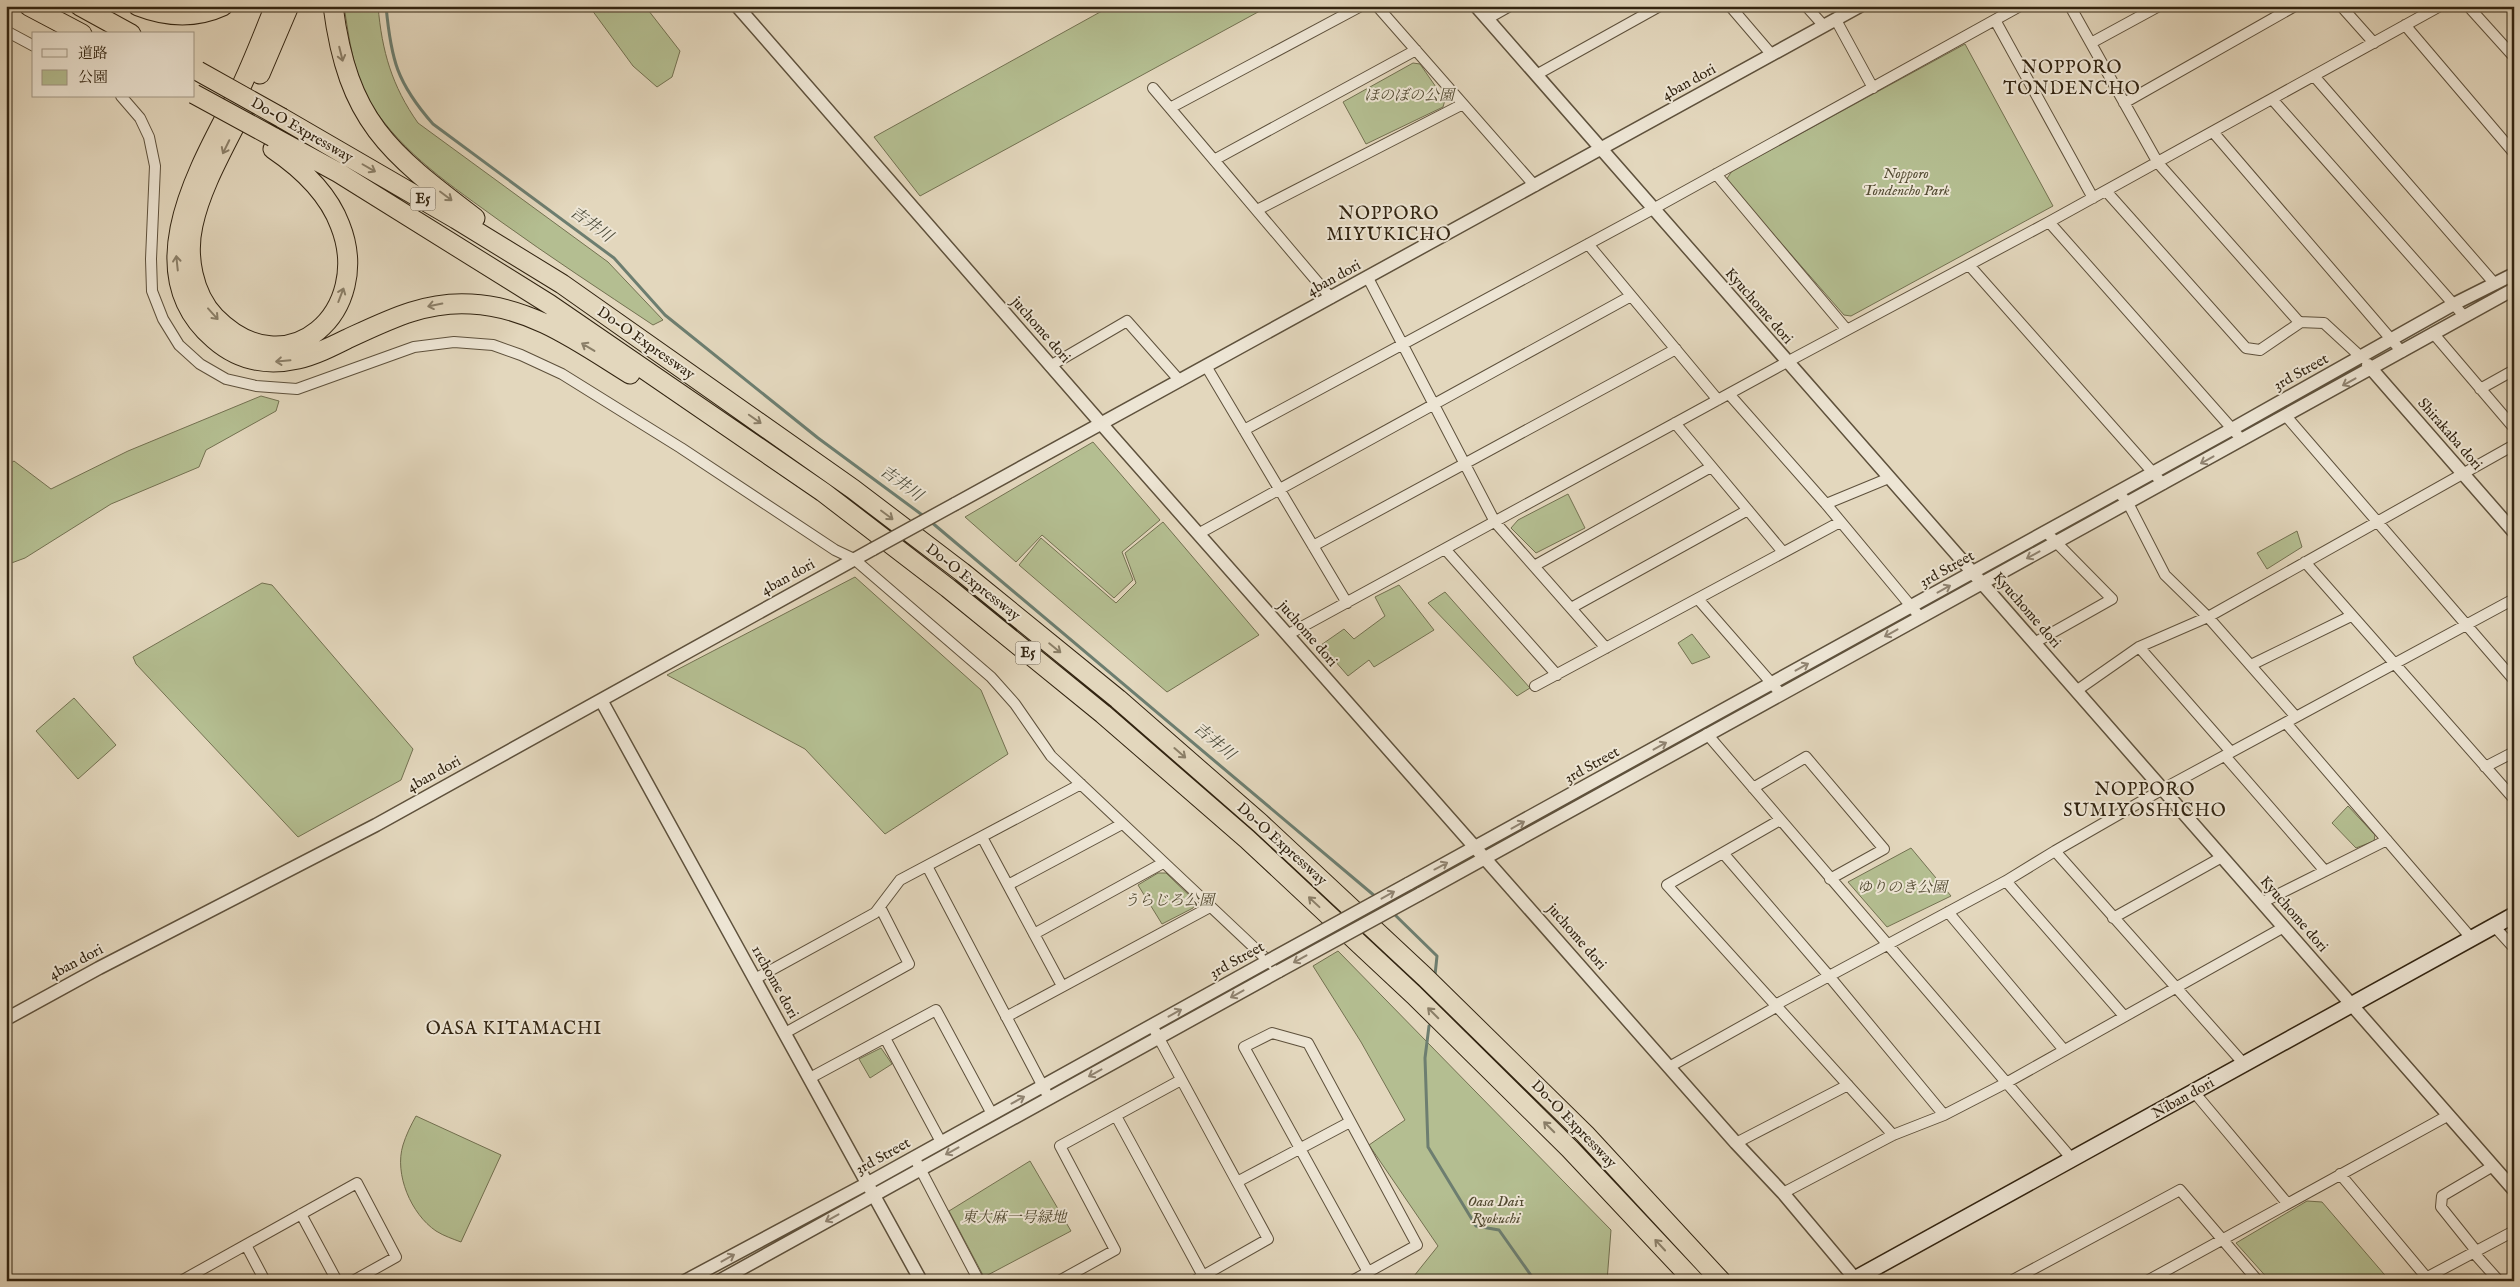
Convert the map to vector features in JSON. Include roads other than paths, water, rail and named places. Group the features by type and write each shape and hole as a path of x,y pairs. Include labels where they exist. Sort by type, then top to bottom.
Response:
{"highway":[{"path":"29,6 78,32"},
{"path":"80,6 127,32"},
{"path":"138,6 159,14 174,16 204,13 223,6"},
{"path":"275,6 241,86 199,171 180,226 176,255 181,290 188,306 208,334 233,353 248,359 283,361 316,354 398,315 423,308 445,304 471,304 513,310 552,326 823,492"},
{"path":"195,95 269,140 296,164 333,209 341,225 348,262 347,279 342,296 322,327 312,337 285,345 255,344 230,331 209,310 201,297 196,284 190,255 193,224 200,202 278,35 289,6"},
{"path":"334,6 340,53 349,80 371,124 388,146 428,182 562,284"},
{"name":"Do-O Expressway","path":"196,69 456,219 562,284 853,489 962,572 1118,699 1260,823 1425,977 1585,1134 1721,1281"},
{"name":"Do-O Expressway","path":"269,140 339,174 541,299 823,492 948,588 1103,714 1247,839 1414,994 1570,1149 1694,1281"}],"main road":[{"name":"Niban dori","path":"1854,1280 2514,915"}],"street":[{"name":"juchome dori","path":"737,6 1101,424 1736,1143 1783,1193 1854,1280"},
{"path":"1170,108 1361,6"},
{"path":"1377,6 1535,186"},
{"name":"Kyuchome dori","path":"1476,6 1600,150 2263,902 2514,1190"},
{"path":"1487,19 1510,6"},
{"path":"1536,75 1660,6"},
{"path":"1730,6 1772,55"},
{"path":"1806,6 1824,26"},
{"name":"4ban dori","path":"6,1018 99,968 316,857 1860,6"},
{"path":"1244,430 1653,209 2020,6"},
{"path":"2070,6 2158,162 2299,322 2324,323 2362,358"},
{"path":"2091,43 2159,6"},
{"path":"2124,102 2295,6"},
{"path":"2341,6 2374,43"},
{"path":"1288,635 1787,362 2106,191 2440,6"},
{"path":"2468,6 2514,57"},
{"path":"1836,20 1872,88"},
{"path":"1995,20 2093,198"},
{"path":"2405,25 2514,153"},
{"path":"6,31 32,45"},
{"path":"1214,160 1416,50"},
{"path":"2314,76 2495,284"},
{"path":"1153,88 1331,298"},
{"path":"124,98 140,118 150,137 155,166 151,259 152,291 163,319 179,345 200,364 226,379 256,386 297,389 414,347 454,342 493,345 521,355 562,374 681,448 835,550 854,559 991,677 1015,704 1051,756 1280,971"},
{"path":"2272,99 2464,316"},
{"path":"1257,210 1463,104"},
{"path":"2213,132 2393,339 2402,352"},
{"path":"1716,174 1848,330"},
{"path":"2106,191 2246,348 2260,350 2301,322"},
{"path":"2049,222 2242,440"},
{"path":"1588,244 1718,400"},
{"path":"1969,265 2163,484"},
{"name":"3rd Street","path":"685,1281 914,1157 1408,884 1480,853 1781,694 1916,612 1972,573 2362,358 2454,304 2514,274"},
{"path":"1368,278 1495,522 1606,648"},
{"name":"3rd Street","path":"719,1281 1420,894 1480,853 1772,684 1916,612 1982,583 2514,289"},
{"path":"1198,534 1631,296"},
{"path":"1050,366 1127,321 1180,381"},
{"path":"2433,333 2514,428"},
{"path":"1313,546 1676,349"},
{"name":"Shirakaba dori","path":"2362,358 2514,532"},
{"path":"1206,366 1347,603"},
{"path":"2480,389 2514,370"},
{"path":"1730,394 1826,504 1916,612"},
{"path":"2286,416 2376,523 2514,680"},
{"path":"1675,423 1783,552"},
{"path":"2076,691 2139,647 2208,617 2514,445"},
{"path":"1534,566 1712,467"},
{"path":"1826,504 1889,478"},
{"path":"2118,492 2128,503 2165,575 2208,617 2296,717"},
{"path":"1571,608 1748,510"},
{"path":"1535,686 1840,522"},
{"path":"2034,643 2112,598 2046,532"},
{"path":"1445,549 1557,675"},
{"path":"2305,562 2514,799"},
{"path":"1698,599 1781,694"},
{"path":"1669,1067 1829,976 2006,881 2163,789 2514,599"},
{"path":"2251,665 2351,616"},
{"path":"2139,647 2325,871"},
{"name":"11chome dori","path":"601,700 921,1281"},
{"path":"2286,723 2472,938"},
{"path":"1708,734 1886,945 2072,1159"},
{"path":"2485,767 2514,752"},
{"path":"1753,788 1806,757 1884,849 1830,879"},
{"path":"755,979 875,913 900,880 1081,784"},
{"path":"1780,820 1667,885 1778,1005 1893,1135"},
{"path":"1008,885 1122,824"},
{"path":"982,837 1062,986"},
{"path":"2263,902 2387,840"},
{"path":"2055,851 2244,1064"},
{"path":"1723,853 1829,976 1944,1115"},
{"path":"2113,918 2222,856"},
{"path":"1034,934 1163,863"},
{"path":"927,866 1049,1098"},
{"path":"2006,881 2124,1016"},
{"path":"785,1033 909,964 880,907"},
{"path":"1006,1016 1210,907"},
{"path":"1948,912 2064,1050"},
{"path":"2494,926 2514,948"},
{"path":"1783,1193 1893,1135 1944,1115 2006,1083 2284,927"},
{"path":"810,1078 936,1010 992,1114"},
{"path":"1116,1116 1198,1278 1268,1239 1152,1025"},
{"path":"1352,1281 1417,1245 1308,1043 1272,1033 1244,1047 1368,1272"},
{"path":"885,1038 941,1142"},
{"path":"1059,1281 1115,1250 1060,1146 1182,1080"},
{"path":"1736,1143 1848,1085"},
{"path":"2194,1092 2287,1203"},
{"path":"2147,1281 2222,1238 2449,1116"},
{"path":"1237,1182 1350,1122"},
{"path":"914,1157 979,1281"},
{"path":"2493,1166 2442,1196 2441,1207 2500,1281"},
{"path":"2340,1174 2424,1279 2476,1253 2514,1230"},
{"path":"186,1279 356,1183 396,1257 353,1281"},
{"path":"2010,1281 2180,1190 2258,1281"},
{"path":"301,1214 337,1281"},
{"path":"246,1245 265,1281"}],"waterway":[{"name":"吉井川","path":"386,6 390,41 398,70 411,96 433,124 614,258 665,315 818,438 925,517"},
{"name":"吉井川","path":"930,521 1376,897"},
{"name":"吉井川","path":"1392,912 1437,956 1435,975"},
{"path":"1429,1026 1425,1058 1428,1147 1476,1226 1499,1230 1535,1281"}],"district":[{"name":"NOPPORO TONDENCHO","path":"2072,78"},
{"name":"NOPPORO MIYUKICHO","path":"1389,224"},
{"name":"NOPPORO SUMIYOSHICHO","path":"2145,800"},
{"name":"OASA KITAMACHI","path":"514,1029"}],"park label":[{"name":"ほのぼの公園","path":"1409,95"},
{"name":"Nopporo Tondencho Park","path":"1906,182"},
{"name":"ゆりのき公園","path":"1902,887"},
{"name":"うらじろ公園","path":"1169,900"},
{"name":"Oasa Dai1 Ryokuchi","path":"1496,1210"},
{"name":"東大麻一号緑地","path":"1014,1217"}]}
